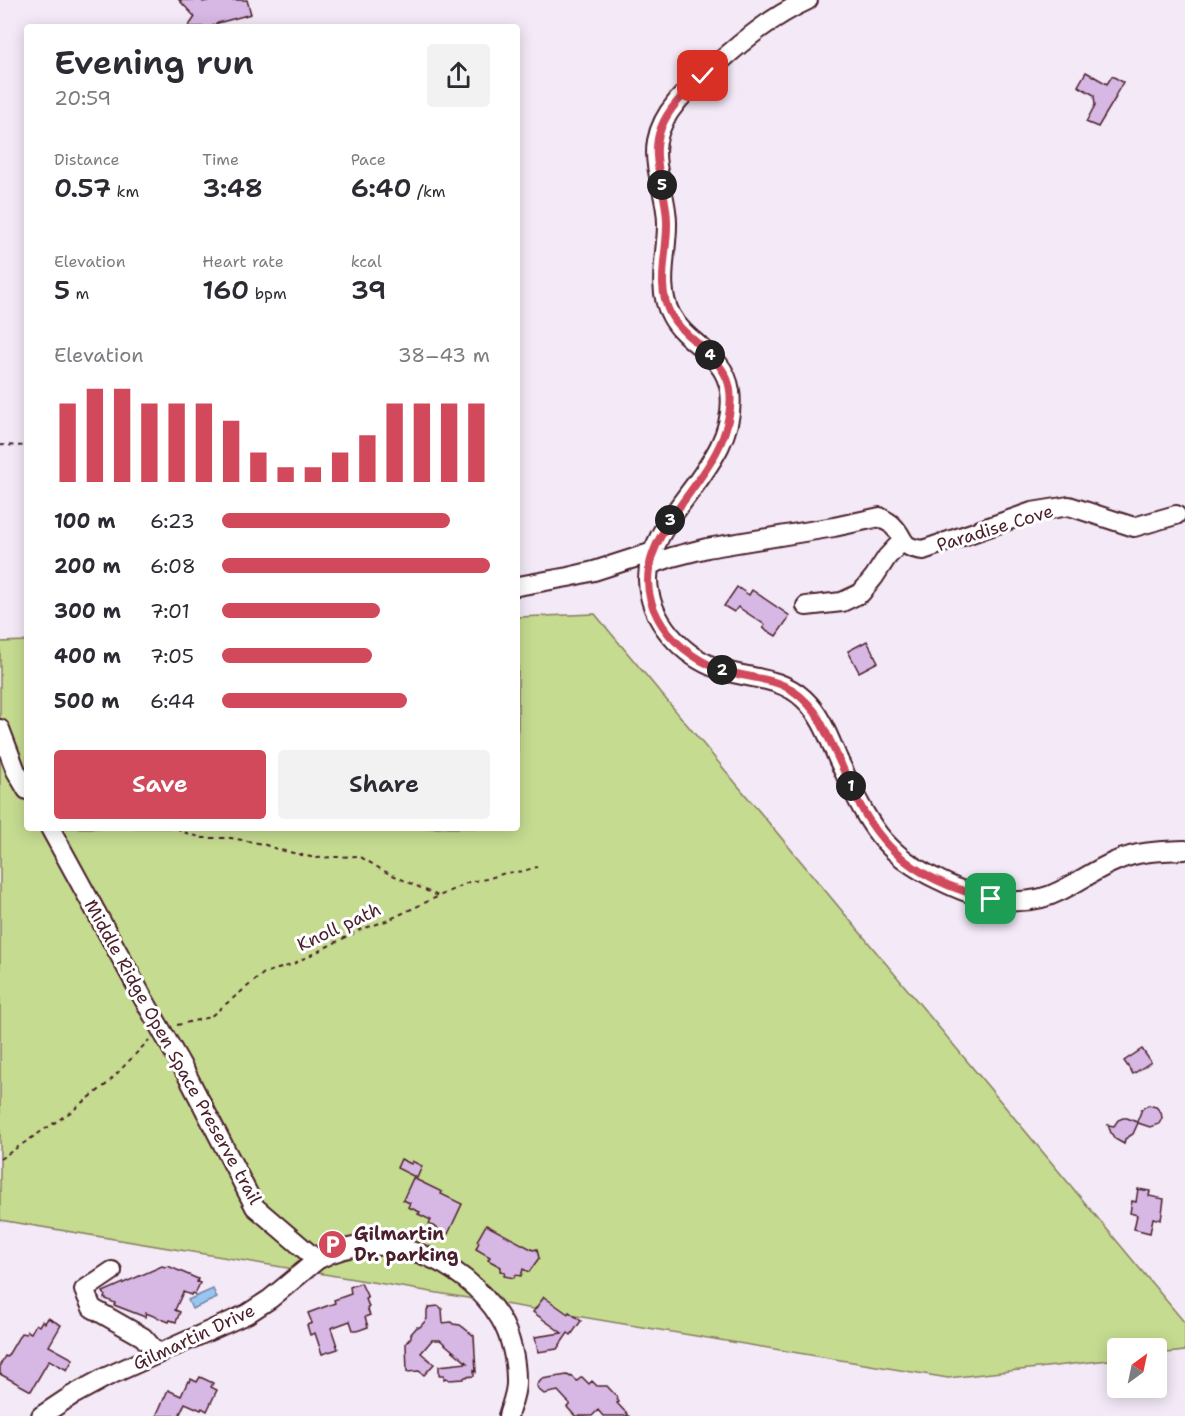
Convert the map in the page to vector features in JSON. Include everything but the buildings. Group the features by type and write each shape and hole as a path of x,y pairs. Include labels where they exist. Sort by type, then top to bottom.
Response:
{"street":[{"path":"808,0 761,27 703,76 668,114 657,141 656,153 667,222 664,297 670,315 679,327 718,362 725,373 731,399 721,443 706,471 663,531 651,559 649,591 652,605 658,618 675,640 702,661 720,669 781,683 795,691 807,702 822,723 858,801 881,838 901,858 927,875 976,895 991,899 1020,901 1049,896 1062,891 1118,859 1185,850"},
{"name":"Paradise Cove","path":"902,541 912,549 923,550 1032,512 1069,506 1134,527 1176,514"},
{"path":"520,586 651,559 672,557 707,548 880,517 894,526 902,541 886,556 874,577 861,593 842,602 807,606"},
{"path":"0,729 16,771 24,785"},
{"name":"Middle Ridge Open Space Preserve trail","path":"52,831 187,1075 255,1207 317,1260"},
{"name":"Gilmartin Drive","path":"41,1416 87,1387 123,1369 247,1314 270,1299 317,1260 332,1252 365,1245 407,1248 432,1258 456,1272 490,1303 502,1321 515,1361 517,1383 508,1416"},
{"path":"111,1271 84,1290 92,1308 143,1337 158,1354"}],"path":[{"path":"0,446 24,446"},
{"path":"182,831 203,838 231,838 263,844 315,858 359,856 384,871 438,896"},
{"name":"Knoll path","path":"161,1029 210,1017 264,973 291,965 362,929 386,921 469,882 537,867"},
{"path":"0,1159 72,1111 107,1084 161,1029"}],"green space":[{"path":"595,614 1185,1323 1185,1351 1167,1353 1167,1338 1107,1338 1107,1360 948,1378 0,1220 0,642 24,641 24,831 520,831 520,617"}],"water":[{"path":"213,1289 217,1298 192,1309 188,1300"}],"place":[{"name":"Gilmartin Dr. parking","path":"333,1244"}],"route":[{"path":"703,76 668,114 657,141 656,153 667,222 664,297 670,315 679,327 718,362 725,373 731,399 726,429 714,457 659,538 653,552 648,578 652,605 666,630 702,661 720,669 781,683 795,691 807,702 822,723 864,813 890,848 927,875 960,890 991,899"}]}
